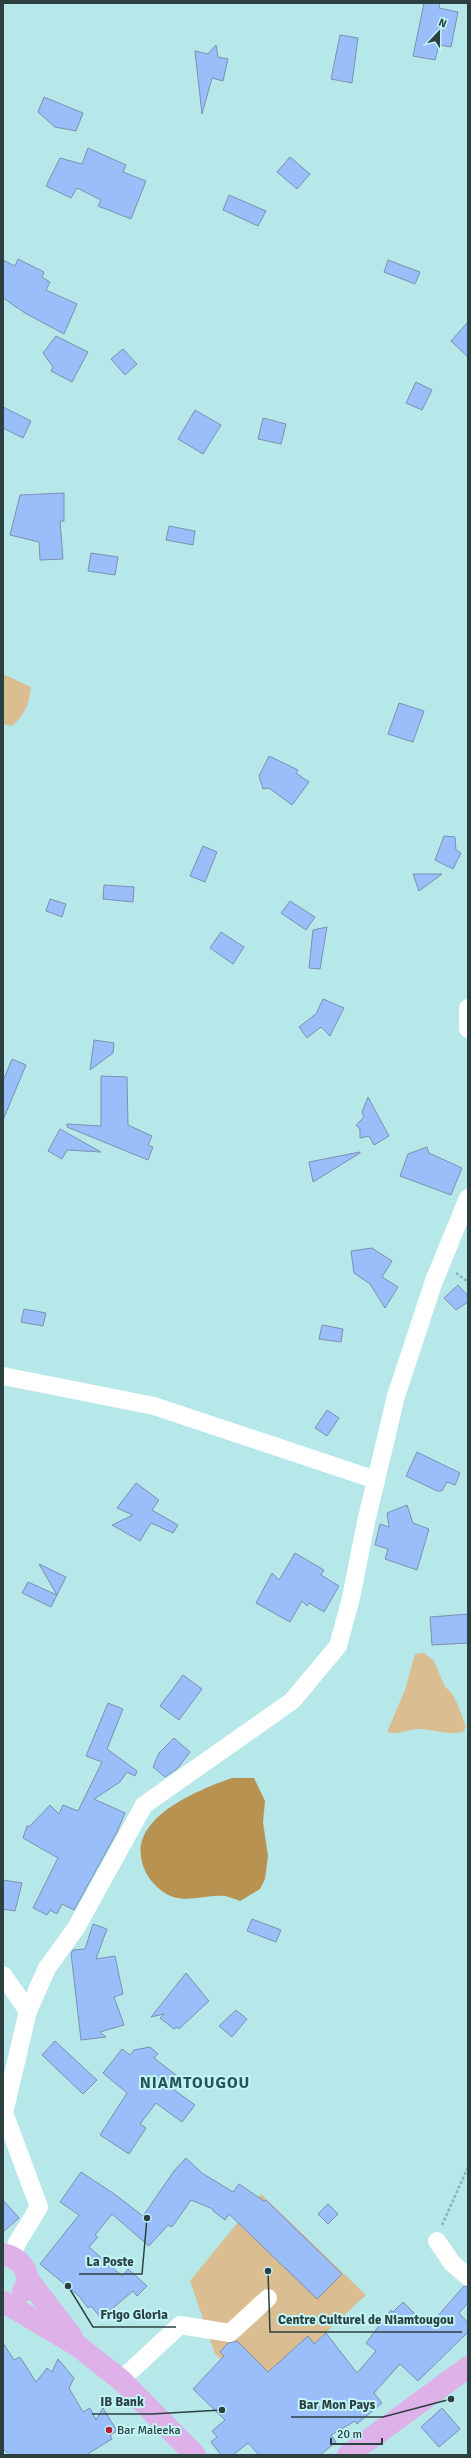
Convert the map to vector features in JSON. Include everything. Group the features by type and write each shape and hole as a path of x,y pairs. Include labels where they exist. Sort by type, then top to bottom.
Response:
{"main road":[{"path":"3,2302 13,2300 20,2295 26,2287 27,2278 25,2268 20,2261 7,2255"},
{"path":"27,2278 78,2346"},
{"path":"3,2302 78,2346 121,2380 195,2455"},
{"path":"348,2455 468,2367"}],"street":[{"path":"468,1008 468,1029"},
{"path":"7,2255 17,2243 39,2207 3,2113 28,2011 47,1968 76,1928 144,1805 292,1701 338,1646 351,1598 376,1480 396,1396 420,1319 441,1262 468,1198"},
{"path":"3,1376 154,1406 376,1480"},
{"path":"3,1975 28,2011"},
{"path":"437,2241 452,2263 468,2277"},
{"path":"121,2380 180,2326 230,2333 268,2298"}],"path":[{"path":"437,2241 468,2167"}],"shaded area":[{"path":"3,674 31,687 26,709 12,726 3,724"},
{"path":"424,1653 434,1661 445,1687 451,1692 458,1705 466,1727 463,1732 447,1733 415,1729 400,1733 387,1732 405,1690 415,1654"},
{"path":"232,1778 254,1778 265,1801 263,1822 268,1856 265,1879 260,1889 240,1901 225,1896 187,1899 165,1893 150,1880 143,1867 141,1846 146,1832 156,1819 185,1798"},
{"path":"261,2194 366,2295 261,2393 215,2354 190,2281"}],"building":[{"path":"424,3 440,3 439,8 458,12 451,47 439,45 435,60 413,56"},
{"path":"340,35 358,38 352,83 331,79"},
{"path":"216,45 218,57 228,59 223,81 212,78 202,114 195,51 208,54"},
{"path":"44,97 83,113 76,131 55,127 38,112"},
{"path":"88,148 126,165 123,172 146,181 131,219 98,206 101,200 77,188 71,198 46,186 60,158 82,164"},
{"path":"290,157 310,174 297,189 277,172"},
{"path":"229,195 266,211 258,226 223,210"},
{"path":"18,259 44,272 42,277 50,282 46,290 77,304 64,334 25,313 3,298 3,260 15,266"},
{"path":"388,260 420,272 415,284 384,272"},
{"path":"468,322 468,357 451,341"},
{"path":"56,336 88,352 72,382 51,371 53,367 43,353"},
{"path":"123,349 137,364 125,375 111,359"},
{"path":"416,382 432,390 422,410 406,403"},
{"path":"3,407 31,421 23,438 3,428"},
{"path":"195,410 221,425 203,454 178,439"},
{"path":"263,418 286,424 281,444 258,439"},
{"path":"64,493 64,521 60,521 63,559 40,560 39,542 10,535 20,495"},
{"path":"169,526 195,531 193,545 166,540"},
{"path":"91,553 118,557 115,575 88,571"},
{"path":"399,703 424,711 413,742 388,734"},
{"path":"269,756 298,770 296,773 309,782 292,805 269,788 263,789 259,776"},
{"path":"444,836 455,837 456,850 461,853 453,869 435,860"},
{"path":"203,846 217,852 205,882 190,876"},
{"path":"413,874 442,874 419,891"},
{"path":"104,885 134,887 133,902 103,899"},
{"path":"50,899 66,904 62,917 46,911"},
{"path":"290,901 315,917 306,930 281,913"},
{"path":"327,927 320,969 309,968 313,930"},
{"path":"221,932 244,947 233,964 210,948"},
{"path":"323,999 344,1008 330,1036 321,1027 307,1038 299,1027 316,1014"},
{"path":"94,1040 114,1043 113,1053 90,1070"},
{"path":"12,1059 26,1065 3,1120 3,1081"},
{"path":"101,1076 127,1077 128,1125 152,1136 148,1145 153,1147 148,1160 67,1127 67,1124 101,1126"},
{"path":"368,1097 389,1136 374,1145 369,1136 360,1138 360,1129 356,1125 364,1117 362,1112"},
{"path":"60,1129 101,1152 67,1150 62,1159 48,1151"},
{"path":"427,1147 429,1153 462,1168 451,1195 400,1176 408,1154"},
{"path":"360,1153 313,1182 309,1162"},
{"path":"372,1248 392,1261 382,1277 398,1287 385,1308 370,1284 354,1273 351,1251"},
{"path":"458,1285 468,1296 468,1302 456,1310 444,1298"},
{"path":"24,1309 46,1313 43,1326 21,1322"},
{"path":"322,1325 343,1329 341,1342 319,1339"},
{"path":"327,1410 339,1418 327,1436 315,1428"},
{"path":"417,1452 460,1473 455,1485 447,1482 442,1491 437,1491 406,1476"},
{"path":"136,1483 159,1500 152,1510 178,1525 173,1533 151,1523 140,1541 112,1525 133,1515 117,1508"},
{"path":"407,1505 413,1523 429,1529 417,1570 385,1559 388,1549 375,1545 380,1524 389,1527 387,1513"},
{"path":"295,1553 324,1570 321,1575 339,1586 324,1612 309,1603 307,1606 302,1601 290,1622 256,1603 272,1573 279,1580"},
{"path":"39,1564 66,1577 57,1595"},
{"path":"28,1582 57,1595 51,1607 22,1593"},
{"path":"468,1614 468,1643 432,1645 430,1617"},
{"path":"183,1675 202,1689 179,1720 160,1706"},
{"path":"108,1703 123,1709 107,1749 137,1771 135,1776 127,1772 120,1782 94,1799 125,1813 117,1832 74,1910 62,1904 57,1914 50,1910 47,1915 33,1908 58,1858 23,1838 27,1826 30,1826 50,1805 59,1814 63,1805 78,1811 102,1762 86,1756"},
{"path":"174,1738 190,1752 178,1768 165,1777 153,1767 159,1753"},
{"path":"3,1880 22,1883 15,1911 3,1909"},
{"path":"252,1919 281,1930 276,1942 247,1931"},
{"path":"93,1924 107,1929 96,1959 115,1956 123,1994 114,1997 124,2025 100,2032 106,2037 81,2040 71,1953 73,1950 85,1949"},
{"path":"186,1973 209,2001 179,2029 177,2027 174,2029 160,2018 164,2014 151,2017"},
{"path":"236,2010 247,2019 232,2037 219,2026"},
{"path":"55,2041 97,2080 83,2094 42,2055"},
{"path":"150,2047 158,2054 154,2058 181,2079 173,2089 195,2105 182,2122 156,2103 140,2124 146,2128 129,2154 100,2135 127,2093 103,2073 122,2049 130,2055 134,2050"},
{"path":"186,2158 202,2173 233,2192 239,2184 264,2201 266,2200 342,2274 317,2299 229,2214 225,2220 213,2211 213,2209 191,2200 172,2227 168,2225 149,2246 112,2214 95,2235 98,2237 89,2247 122,2276 128,2269 147,2286 137,2296 133,2291 101,2318 91,2306 88,2308 79,2296 40,2264 79,2215 60,2202 81,2172 113,2193 143,2216 174,2171"},
{"path":"3,2200 19,2218 3,2232"},
{"path":"328,2204 338,2214 328,2224 318,2214"},
{"path":"464,2286 468,2287 468,2303 459,2313 468,2323 468,2332 418,2381 400,2364 374,2393 382,2403 357,2424 355,2421 331,2435 336,2442 320,2455 259,2455 248,2443 233,2455 221,2455 211,2442 217,2437 212,2431 225,2420 193,2389 224,2356 220,2352 228,2343 237,2341 268,2372 308,2336 314,2344 326,2333 357,2373 376,2351 366,2343 391,2310 393,2312 403,2302 428,2327"},
{"path":"3,2343 14,2360 20,2357 36,2382 47,2368 52,2372 58,2359 74,2378 69,2388 83,2412 90,2408 96,2420 103,2408 117,2431 110,2435 112,2439 86,2455 10,2455 3,2449"},
{"path":"442,2408 460,2429 439,2447 421,2427"}],"place":[{"name":"La Poste","path":"147,2218"},
{"name":"Centre Culturel de Niamtougou","path":"268,2271"},
{"name":"Frigo Gloria","path":"68,2286"},
{"name":"Bar Mon Pays","path":"451,2399"},
{"name":"IB Bank","path":"222,2410"},
{"name":"Bar Maleeka","path":"109,2430"}],"district":[{"name":"NIAMTOUGOU","path":"195,2083"}]}
